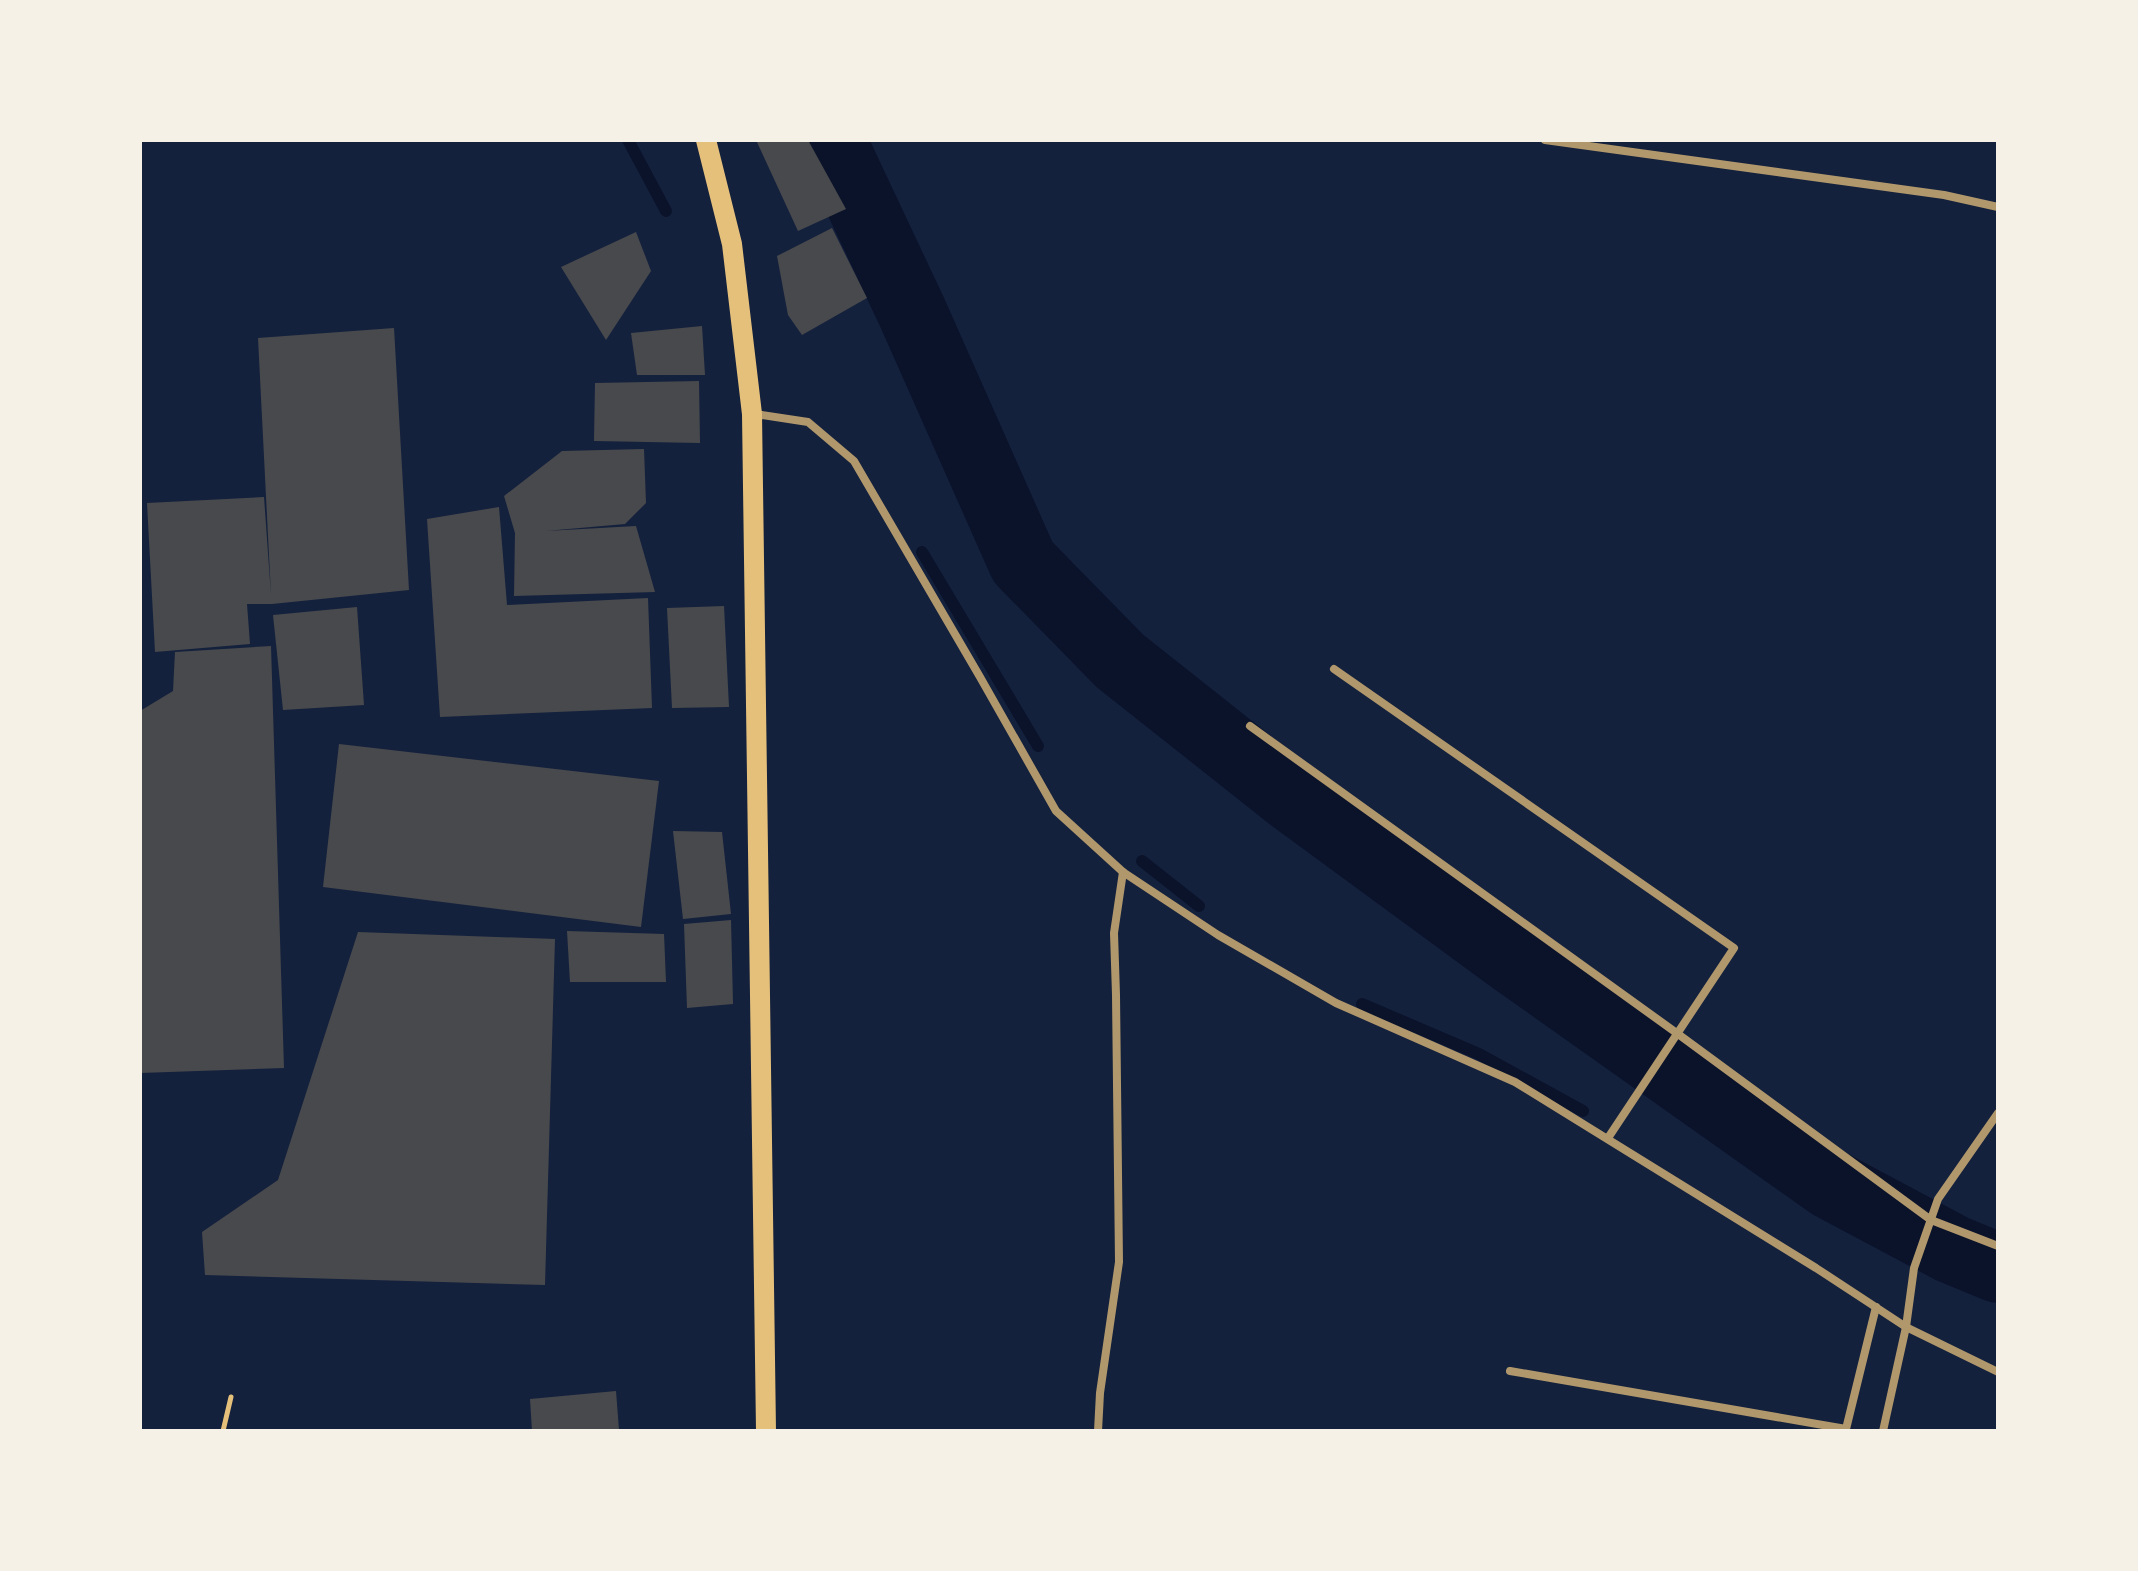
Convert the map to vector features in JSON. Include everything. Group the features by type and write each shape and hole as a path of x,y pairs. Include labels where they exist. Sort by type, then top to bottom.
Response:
{"main road":[{"path":"706,140 732,244 752,414 766,1431"}],"street":[{"path":"1545,140 1944,195 1998,207"},
{"path":"752,414 808,422 854,461 1056,811 1123,872 1218,935 1336,1003 1515,1082 1906,1327 1998,1372"},
{"path":"1334,669 1734,948 1608,1138"},
{"path":"1250,726 1931,1220 1998,1246"},
{"path":"1098,1431 1100,1393 1119,1262 1114,933 1123,872"},
{"path":"1883,1431 1906,1327 1914,1268 1938,1199 1998,1113"},
{"path":"1510,1371 1846,1429 1876,1307"}],"path":[{"path":"223,1431 231,1397"}],"building":[{"path":"756,140 808,140 846,209 798,231"},
{"path":"832,228 867,298 802,335 788,315 777,256"},
{"path":"636,232 651,271 606,340 561,267"},
{"path":"702,326 705,375 637,375 631,333"},
{"path":"394,328 409,590 247,604 250,644 155,652 147,503 264,497 271,595 258,338"},
{"path":"699,381 700,443 594,441 595,383"},
{"path":"644,449 646,503 625,524 546,531 636,526 655,592 514,596 515,533 504,496 562,451"},
{"path":"499,507 507,605 648,598 652,708 440,717 427,519"},
{"path":"724,606 729,707 672,708 667,608"},
{"path":"357,607 364,705 283,710 273,615"},
{"path":"271,646 284,1068 140,1073 140,711 173,691 175,652"},
{"path":"339,744 659,781 641,927 323,887"},
{"path":"673,831 722,832 731,914 683,919"},
{"path":"731,920 733,1004 687,1008 684,924"},
{"path":"567,931 664,934 666,982 570,982"},
{"path":"358,932 555,939 545,1285 205,1275 202,1232 278,1180"},
{"path":"616,1391 619,1430 532,1431 530,1399"}],"waterway":[{"path":"628,140 666,211"},
{"path":"831,140 912,312 1023,562 1120,661 1293,798 1511,958 1830,1184 1952,1249 1998,1268"},
{"path":"922,552 1038,746"},
{"path":"1142,861 1199,906"},
{"path":"1362,1004 1479,1054 1583,1111"}]}
